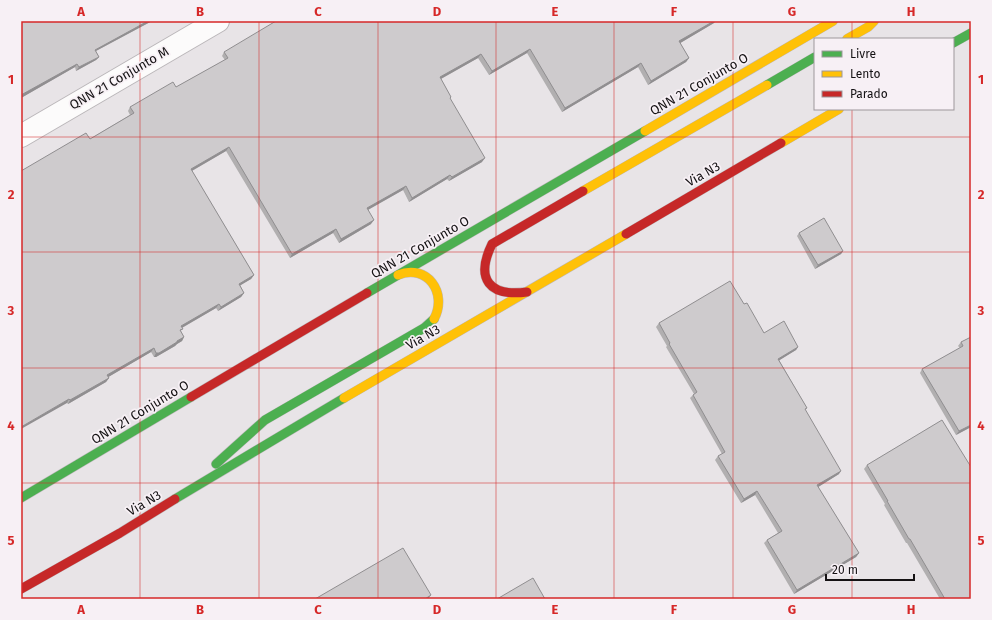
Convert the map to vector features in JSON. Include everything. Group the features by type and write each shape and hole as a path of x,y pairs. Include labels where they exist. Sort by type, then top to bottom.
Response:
{"main road":[{"name":"QNN 21 Conjunto O","path":"21,498 248,363 832,21"},
{"path":"849,38 874,21"},
{"path":"954,42 971,33"},
{"path":"527,292 506,294 497,290 490,284 485,275 483,264 486,254 492,244 814,58"},
{"name":"Via N3","path":"21,589 120,533 333,404 837,110"},
{"path":"174,500 265,420 424,328 433,321 438,312 440,301 437,290 432,282 425,276 416,273 407,272 398,275"}],"street":[{"name":"QNN 21 Conjunto M","path":"21,136 218,21"}],"building":[{"path":"21,21 148,21 95,50 99,57 79,67 77,64 21,95"},
{"path":"276,21 714,21 679,41 689,58 651,81 641,63 565,108 530,49 492,71 481,54 440,77 451,97 450,98 485,158 452,177 450,175 412,198 406,186 367,208 374,220 341,239 336,229 292,254 229,147 191,169 254,275 239,284 244,293 221,307 219,304 181,326 183,329 180,330 184,337 159,353 156,353 154,348 107,375 109,378 21,427 21,171 86,133 90,139 134,113 130,107 173,82 176,87 228,58 224,52"},
{"path":"824,218 843,251 818,265 799,233"},
{"path":"730,281 744,304 747,303 764,333 784,321 798,347 778,359 807,408 805,409 841,471 817,485 859,553 797,590 767,540 782,531 757,491 744,499 718,456 725,452 693,395 697,392 669,344 670,343 659,323"},
{"path":"971,337 971,425 959,431 922,369 963,346 961,342"},
{"path":"942,420 971,467 971,599 945,599 867,465"},
{"path":"403,548 431,595 425,599 315,599"},
{"path":"533,578 545,599 497,599"}],"traffic: fast":[{"path":"954,42 971,33"},
{"path":"767,85 814,58"},
{"path":"367,293 645,131"},
{"path":"216,464 265,420 424,328 434,319"},
{"path":"21,498 191,397"},
{"path":"175,499 344,398"}],"traffic: slow":[{"path":"645,131 833,21"},
{"path":"849,38 868,27 874,21"},
{"path":"583,191 767,85"},
{"path":"781,143 837,110"},
{"path":"344,398 626,234"},
{"path":"398,275 408,272 418,273 426,277 432,283 436,290 438,299 438,309 434,319"}],"traffic: jam":[{"path":"626,234 781,143"},
{"path":"527,292 503,292 489,283 486,276 485,267 487,256 492,244 583,191"},
{"path":"191,397 367,293"},
{"path":"21,589 120,533 175,499"}]}
